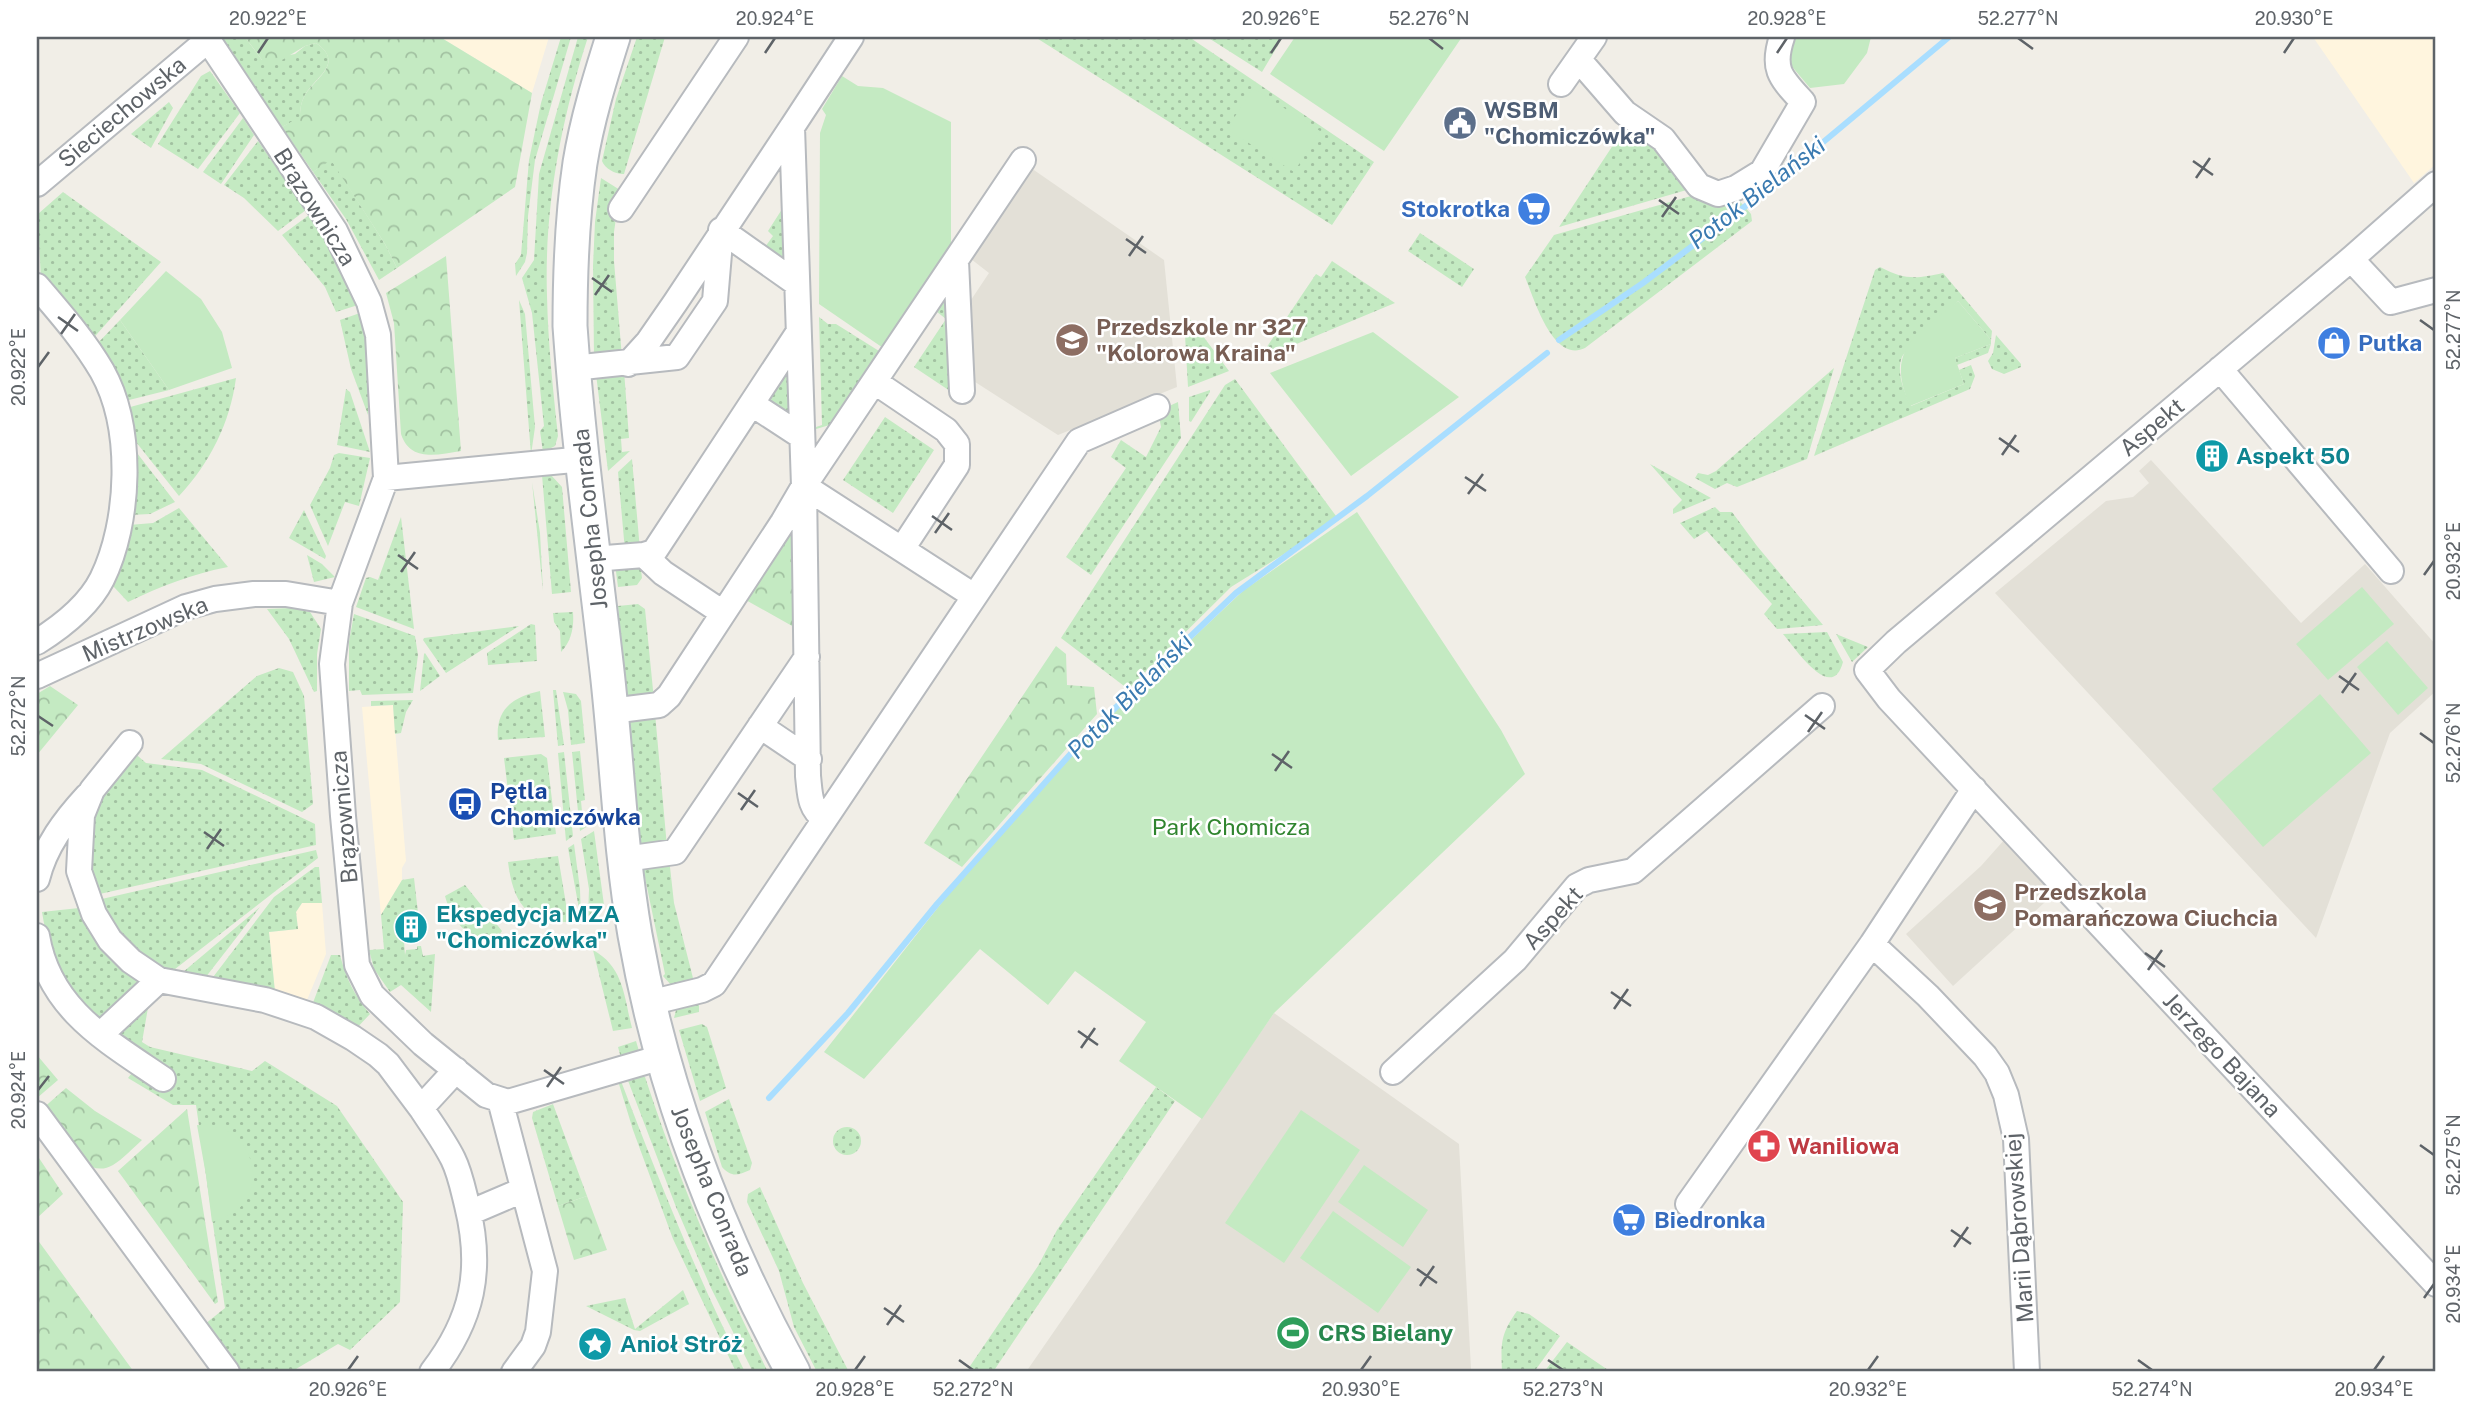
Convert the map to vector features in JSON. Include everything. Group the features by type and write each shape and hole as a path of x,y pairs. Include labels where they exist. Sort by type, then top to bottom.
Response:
{"street":[{"name":"Josepha Conrada","path":"613,37 593,103 581,161 570,284 573,368 625,859 636,936 662,1057 695,1157 727,1239 793,1372"},
{"path":"621,209 736,37"},
{"path":"573,368 628,364 648,342 851,37"},
{"path":"1561,84 1594,37"},
{"path":"1579,60 1625,113 1663,139 1699,187 1717,194 1736,188 1762,172 1803,102 1783,80 1776,57 1782,37"},
{"name":"Sieciechowska","path":"38,179 207,39"},
{"name":"Brązownicza","path":"207,39 335,231 369,302 378,335 386,478 340,603 332,664 342,816 357,965 366,987 379,1003 456,1070 486,1094 499,1100"},
{"path":"792,127 804,486 809,759 811,802 824,818"},
{"path":"611,711 659,705 669,696 804,486 1023,160"},
{"name":"Aspekt","path":"1867,670 1896,642 2351,259 2436,184"},
{"path":"721,230 796,283"},
{"path":"2351,259 2390,302 2436,290"},
{"path":"956,261 962,391"},
{"path":"37,286 84,342 103,373 120,427 124,463 122,519 102,580 80,608 37,642"},
{"path":"593,558 654,552 798,333"},
{"path":"2220,369 2391,571"},
{"path":"874,382 946,430 957,444 957,465 902,549"},
{"path":"751,404 801,436"},
{"path":"649,1003 702,990 714,984 1079,441 1157,407"},
{"path":"386,478 584,458"},
{"path":"804,486 974,596"},
{"path":"643,555 663,573 723,613"},
{"name":"Mistrzowska","path":"38,674 186,607 215,599 254,594 286,594 340,603"},
{"path":"625,859 675,852 807,657"},
{"name":"Jerzego Bajana","path":"1867,670 1889,699 2436,1284"},
{"name":"Aspekt","path":"1393,1072 1515,960 1577,886 1589,880 1633,871 1822,706"},
{"path":"760,726 809,759"},
{"path":"37,879 49,847 66,819 130,743"},
{"path":"1688,1204 1872,944 1974,789"},
{"path":"92,790 82,815 79,871 89,900 110,940 131,961 159,981 265,1000 316,1017 378,1055 421,1108 453,1159 470,1213 476,1272 459,1331 432,1372"},
{"path":"37,936 44,969 60,995 86,1025 163,1079"},
{"name":"Marii Dąbrowskiej","path":"1872,944 1928,996 1985,1056 1997,1073 2006,1095 2016,1139 2027,1372"},
{"path":"100,1035 159,981"},
{"path":"514,1372 533,1346 538,1332 545,1271 499,1100 508,1102 662,1057"},
{"path":"421,1108 456,1070"},
{"path":"37,1114 227,1372"},
{"path":"470,1213 523,1190"}],"shaded area":[{"path":"440,37 549,37 532,93"},
{"path":"2313,37 2436,37 2436,164 2414,183"},
{"name":"Przedszkole nr 327 \"Kolorowa Kraina\"","path":"1031,168 1164,260 1177,387 1058,435 972,380 971,300 989,273 971,259"},
{"path":"2151,460 2301,623 2365,564 2436,645 2436,691 2390,733 2316,938 1995,593 2106,501 2133,497 2149,483 2139,471"},
{"path":"393,705 406,861 402,868 402,880 381,915 362,707"},
{"name":"Przedszkola Pomarańczowa Ciuchcia","path":"2005,839 2056,892 1953,986 1906,934 1981,866"},
{"path":"302,903 322,903 326,954 305,1005 275,991 269,932 298,929 296,912"},
{"path":"1274,1013 1459,1144 1471,1369 1469,1372 1026,1372"}],"green space":[{"path":"219,37 245,37 262,60 295,54 305,46 316,43 324,50 328,57 326,69 304,98 300,118 282,127"},
{"path":"245,37 440,37 532,93 515,187 397,268 385,244 331,160 313,172 282,127 300,117 305,95 326,70 328,57 324,50 316,43 305,46 282,60 265,64"},
{"path":"561,37 571,37 535,160 528,216 527,253 516,276 515,264 521,255 529,160 541,103"},
{"path":"578,37 588,37 562,132 548,230 548,314 558,436 555,446 543,452 540,431 544,426 532,313 522,278 534,260 539,174"},
{"path":"637,37 665,37 624,174 621,174 608,169 602,161 616,99"},
{"path":"1035,37 1189,37 1374,162 1332,225"},
{"path":"1207,37 1283,37 1262,72"},
{"path":"1295,37 1462,37 1384,151 1270,74"},
{"path":"1793,37 1871,37 1867,53 1844,84 1810,88 1789,63"},
{"path":"210,71 240,113 198,169 158,144 201,76"},
{"path":"842,76 858,86 883,88 951,122 951,263 889,352 819,304 820,133 826,115 822,109"},
{"path":"1253,88 1320,131 1294,172 1227,129"},
{"path":"169,102 173,108 151,148 131,134"},
{"path":"243,118 254,135 221,184 203,172"},
{"path":"1625,127 1653,145 1690,189 1559,227"},
{"path":"258,141 306,210 278,231 244,198 224,185"},
{"path":"331,159 385,244 397,268 379,280 346,219 313,172"},
{"path":"601,178 620,190 614,232 614,261 622,358 594,358 593,266"},
{"path":"63,192 161,262 89,343 41,282 38,214"},
{"path":"1698,194 1735,196 1751,214 1752,221 1585,348 1574,350 1563,347 1546,326 1525,277 1554,235"},
{"path":"786,203 788,251 780,260 765,247 773,236 768,231"},
{"path":"309,215 342,266 358,305 336,312 325,287 282,235"},
{"path":"1420,233 1474,269 1462,287 1408,251"},
{"path":"446,256 461,451 425,454 411,449 401,434 394,323 386,293"},
{"path":"1332,261 1395,303 1258,360 1316,274 1321,277"},
{"path":"1880,267 1911,277 1943,273 1992,331 1991,340 1958,301 1905,352 1900,363 1900,375 1911,406 1964,384 1959,370 1971,365 1975,376 1970,389 1814,456 1875,270"},
{"path":"166,271 201,299 222,332 232,368 169,390 120,320"},
{"path":"947,286 950,391 914,367 946,319 932,308"},
{"path":"519,300 525,314 535,427 531,455"},
{"path":"1958,301 1991,340 1991,344 1955,358 1964,384 1910,406 1903,386 1903,356 1918,333"},
{"path":"360,313 368,376 368,415 351,369 340,320"},
{"path":"819,317 828,324 836,324 887,356 833,424 806,432 822,425"},
{"path":"1184,318 1191,320 1229,371 1188,387"},
{"path":"120,320 169,390 121,402 95,346"},
{"path":"1373,332 1459,397 1351,476 1270,373"},
{"path":"1996,335 2021,367 2004,374 1992,369 1988,361 1993,353"},
{"path":"1991,344 1988,353 1957,365 1955,358"},
{"path":"1834,368 1807,459 1737,487 1727,483 1715,489 1695,478 1698,473 1708,475 1716,471"},
{"path":"789,369 791,411 780,414 764,395"},
{"path":"624,370 629,438 621,439 622,452 630,451 608,471 596,374"},
{"path":"236,378 229,411 217,442 200,470 179,496 128,432 123,409"},
{"path":"1235,379 1339,520 1231,587 1128,689 1061,638 1225,385"},
{"path":"346,389 350,392 370,452 337,445"},
{"path":"1210,390 1191,422 1189,421 1189,397"},
{"path":"1178,402 1181,438 1091,575 1066,557 1126,468 1111,457 1121,440 1146,457 1161,427 1158,411"},
{"path":"885,417 934,450 893,513 843,480"},
{"path":"130,444 175,502 150,514 130,515"},
{"path":"339,453 370,458 359,506 345,502 328,546 310,505 334,455"},
{"path":"632,459 640,550 625,551 618,472"},
{"path":"1650,464 1711,498 1673,514 1673,509 1682,500"},
{"path":"542,475 551,475 562,487 571,592 552,594"},
{"path":"532,482 540,533 543,591"},
{"path":"1715,507 1720,512 1732,512 1823,625 1777,629 1764,614 1772,604 1707,531 1694,539 1680,523"},
{"path":"179,508 228,567 177,581 128,602 111,580 129,525 153,523"},
{"path":"304,510 326,556 325,559 289,538"},
{"name":"Park Chomicza","path":"1357,512 1501,730 1525,774 1274,1013 1202,1119 1119,1061 1146,1022 1075,971 1048,1005 980,949 864,1079 824,1052 962,877 1077,747 1244,590"},
{"path":"401,517 414,629 356,607 366,578 378,580"},
{"path":"794,525 801,631 744,599"},
{"path":"307,555 322,564 335,577 314,582"},
{"path":"640,562 642,578 637,585 618,587 615,564"},
{"path":"2362,587 2394,624 2328,680 2296,644"},
{"path":"638,604 645,609 654,700 626,704 618,606"},
{"path":"292,608 310,612 321,629 317,654 317,691 314,692 289,639 267,609"},
{"path":"573,612 572,633 561,652 560,631 554,622 553,613"},
{"path":"354,614 415,636 418,655 413,693 362,695 360,690 349,691 349,642"},
{"path":"531,624 535,625 537,661 488,665 487,653"},
{"path":"519,626 446,673 423,640 424,638"},
{"path":"1827,632 1843,662 1838,673 1831,677 1813,669 1783,634"},
{"path":"1836,634 1868,647 1852,662"},
{"path":"2387,641 2428,688 2398,715 2357,667"},
{"path":"1056,646 1066,654 1067,685 1094,687 1097,714 962,867 924,843"},
{"path":"424,654 440,676 420,691"},
{"path":"279,668 293,672 304,696 313,804 302,812 201,764 161,759 257,676"},
{"path":"50,686 78,705 37,755 37,694"},
{"path":"553,690 556,690 564,745 558,746"},
{"path":"540,691 545,737 498,740 499,720 508,706 522,697"},
{"path":"563,692 576,694 581,701 585,743 571,745 568,710"},
{"path":"2320,694 2371,753 2263,847 2212,789"},
{"path":"413,700 406,712 401,733 395,734 393,705 371,706 371,701"},
{"path":"655,713 667,847 640,848 629,721 635,714"},
{"path":"131,750 146,763 202,770 315,824 316,845 91,896 90,814"},
{"path":"580,751 585,800 581,801 583,822 587,822 588,826 580,831 572,752"},
{"path":"564,752 573,836 566,841 558,753"},
{"path":"541,754 547,758 556,834 514,840 504,758"},
{"path":"594,831 604,905 599,912 588,916 589,889 581,839"},
{"path":"574,844 580,889 581,920 568,848"},
{"path":"316,850 318,858 166,976 134,958 93,901"},
{"path":"558,856 569,922 542,919 532,914 518,899 510,876 508,862"},
{"path":"669,858 674,903 694,982 673,987 663,976 665,974 643,868"},
{"path":"315,867 319,867 322,903 302,903 296,912 298,929 269,932 275,992 207,985 274,897"},
{"path":"414,878 418,913 402,915 405,955 406,950 417,949 417,946 421,946 423,956 435,954 431,1012 401,985 390,992 374,969 369,950 384,949 381,915 402,880"},
{"path":"465,885 502,931 500,934 489,937 471,934 452,914 445,896"},
{"path":"260,907 202,982 176,978"},
{"path":"79,908 101,942 152,985 142,1042 150,1047 252,1071 265,1061 337,1106 403,1202 400,1302 350,1350 338,1344 291,1372 241,1372 205,1324 225,1308 196,1105 173,1105 128,1078 146,1055 91,1011 65,978 47,937 42,912"},
{"path":"593,950 611,965 617,974 632,1028 613,1031"},
{"path":"331,955 340,955 351,986 370,1014 354,1031 311,1008"},
{"path":"699,1001 699,1012 674,1018 677,1006"},
{"path":"702,1024 707,1027 726,1088 700,1101 679,1030"},
{"path":"636,1041 639,1051 621,1058 618,1047"},
{"path":"37,1055 58,1080 37,1098"},
{"path":"640,1074 645,1077 701,1227 768,1372 753,1372 711,1288 676,1207 627,1078"},
{"path":"618,1081 621,1081 664,1192 745,1372 736,1372 673,1239"},
{"path":"1156,1087 1175,1101 993,1372 966,1372 1038,1266 1057,1230"},
{"path":"66,1088 95,1111 142,1140 113,1165 102,1169 81,1161 41,1110"},
{"path":"729,1099 752,1163 750,1170 735,1174 722,1167 705,1112"},
{"path":"553,1104 587,1196 558,1206 532,1118 533,1112"},
{"path":"187,1109 218,1302 215,1304 118,1171"},
{"path":"1301,1110 1360,1150 1284,1263 1225,1223"},
{"path":"197,1125 221,1128 233,1134 246,1149 252,1167 252,1186 244,1203 230,1215 212,1222 206,1175"},
{"path":"847,1127 857,1131 861,1141 857,1151 847,1155 837,1151 833,1141 837,1131"},
{"path":"37,1155 63,1194 37,1218"},
{"path":"1364,1165 1428,1210 1403,1247 1338,1202"},
{"path":"760,1187 803,1283 849,1372 817,1372 794,1327 779,1271 747,1202 748,1194"},
{"path":"587,1196 607,1250 574,1260 558,1206"},
{"path":"1333,1211 1411,1267 1378,1313 1300,1258"},
{"path":"37,1239 134,1372 37,1372"},
{"path":"683,1290 689,1304 640,1331 634,1330 586,1306 625,1298 635,1329"},
{"path":"1517,1311 1529,1314 1560,1336 1534,1372 1502,1372 1503,1340"},
{"path":"1567,1342 1611,1372 1544,1372"}],"waterway":[{"name":"Potok Bielański","path":"1559,340 1643,283 1755,199 1949,37"},
{"name":"Potok Bielański","path":"769,1098 848,1013 937,904 1090,732 1236,593 1367,496 1547,353"}],"place":[{"name":"WSBM \"Chomiczówka\"","path":"1460,123"},
{"name":"Stokrotka","path":"1534,209"},
{"name":"Przedszkole nr 327 \"Kolorowa Kraina\"","path":"1072,340"},
{"name":"Putka","path":"2334,343"},
{"name":"Aspekt 50","path":"2212,456"},
{"name":"Pętla Chomiczówka","path":"465,804"},
{"name":"Przedszkola Pomarańczowa Ciuchcia","path":"1990,905"},
{"name":"Ekspedycja MZA \"Chomiczówka\"","path":"411,927"},
{"name":"Waniliowa","path":"1764,1146"},
{"name":"Biedronka","path":"1629,1220"},
{"name":"CRS Bielany","path":"1293,1333"},
{"name":"Anioł Stróż","path":"595,1344"}]}
